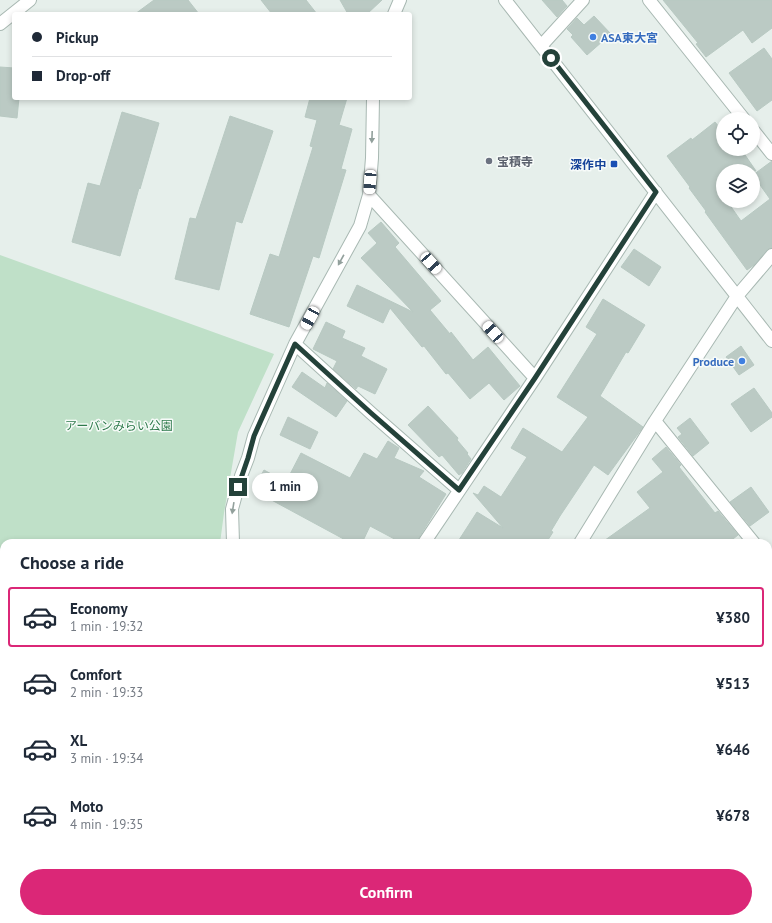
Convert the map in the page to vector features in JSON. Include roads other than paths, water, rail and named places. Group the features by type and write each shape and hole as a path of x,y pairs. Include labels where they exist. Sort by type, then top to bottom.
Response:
{"street":[{"path":"15,12 30,0"},
{"path":"395,12 400,0"},
{"path":"505,0 772,341"},
{"path":"541,46 583,0"},
{"path":"649,0 738,112"},
{"path":"0,24 12,14"},
{"path":"233,539 232,509 254,436 295,344 360,226 369,195 372,158 373,100"},
{"path":"760,139 772,154"},
{"path":"427,539 535,378 656,192"},
{"path":"369,195 535,378"},
{"path":"585,539 655,421 737,296 772,255"},
{"path":"295,344 459,490"},
{"path":"655,421 751,539"}],"place":[{"name":"ASA東大宮","path":"593,37"},
{"name":"宝積寺","path":"489,161"},
{"name":"深作中","path":"614,164"},
{"name":"Produce","path":"742,361"}],"park label":[{"name":"アーバンみらい公園","path":"119,425"}]}
